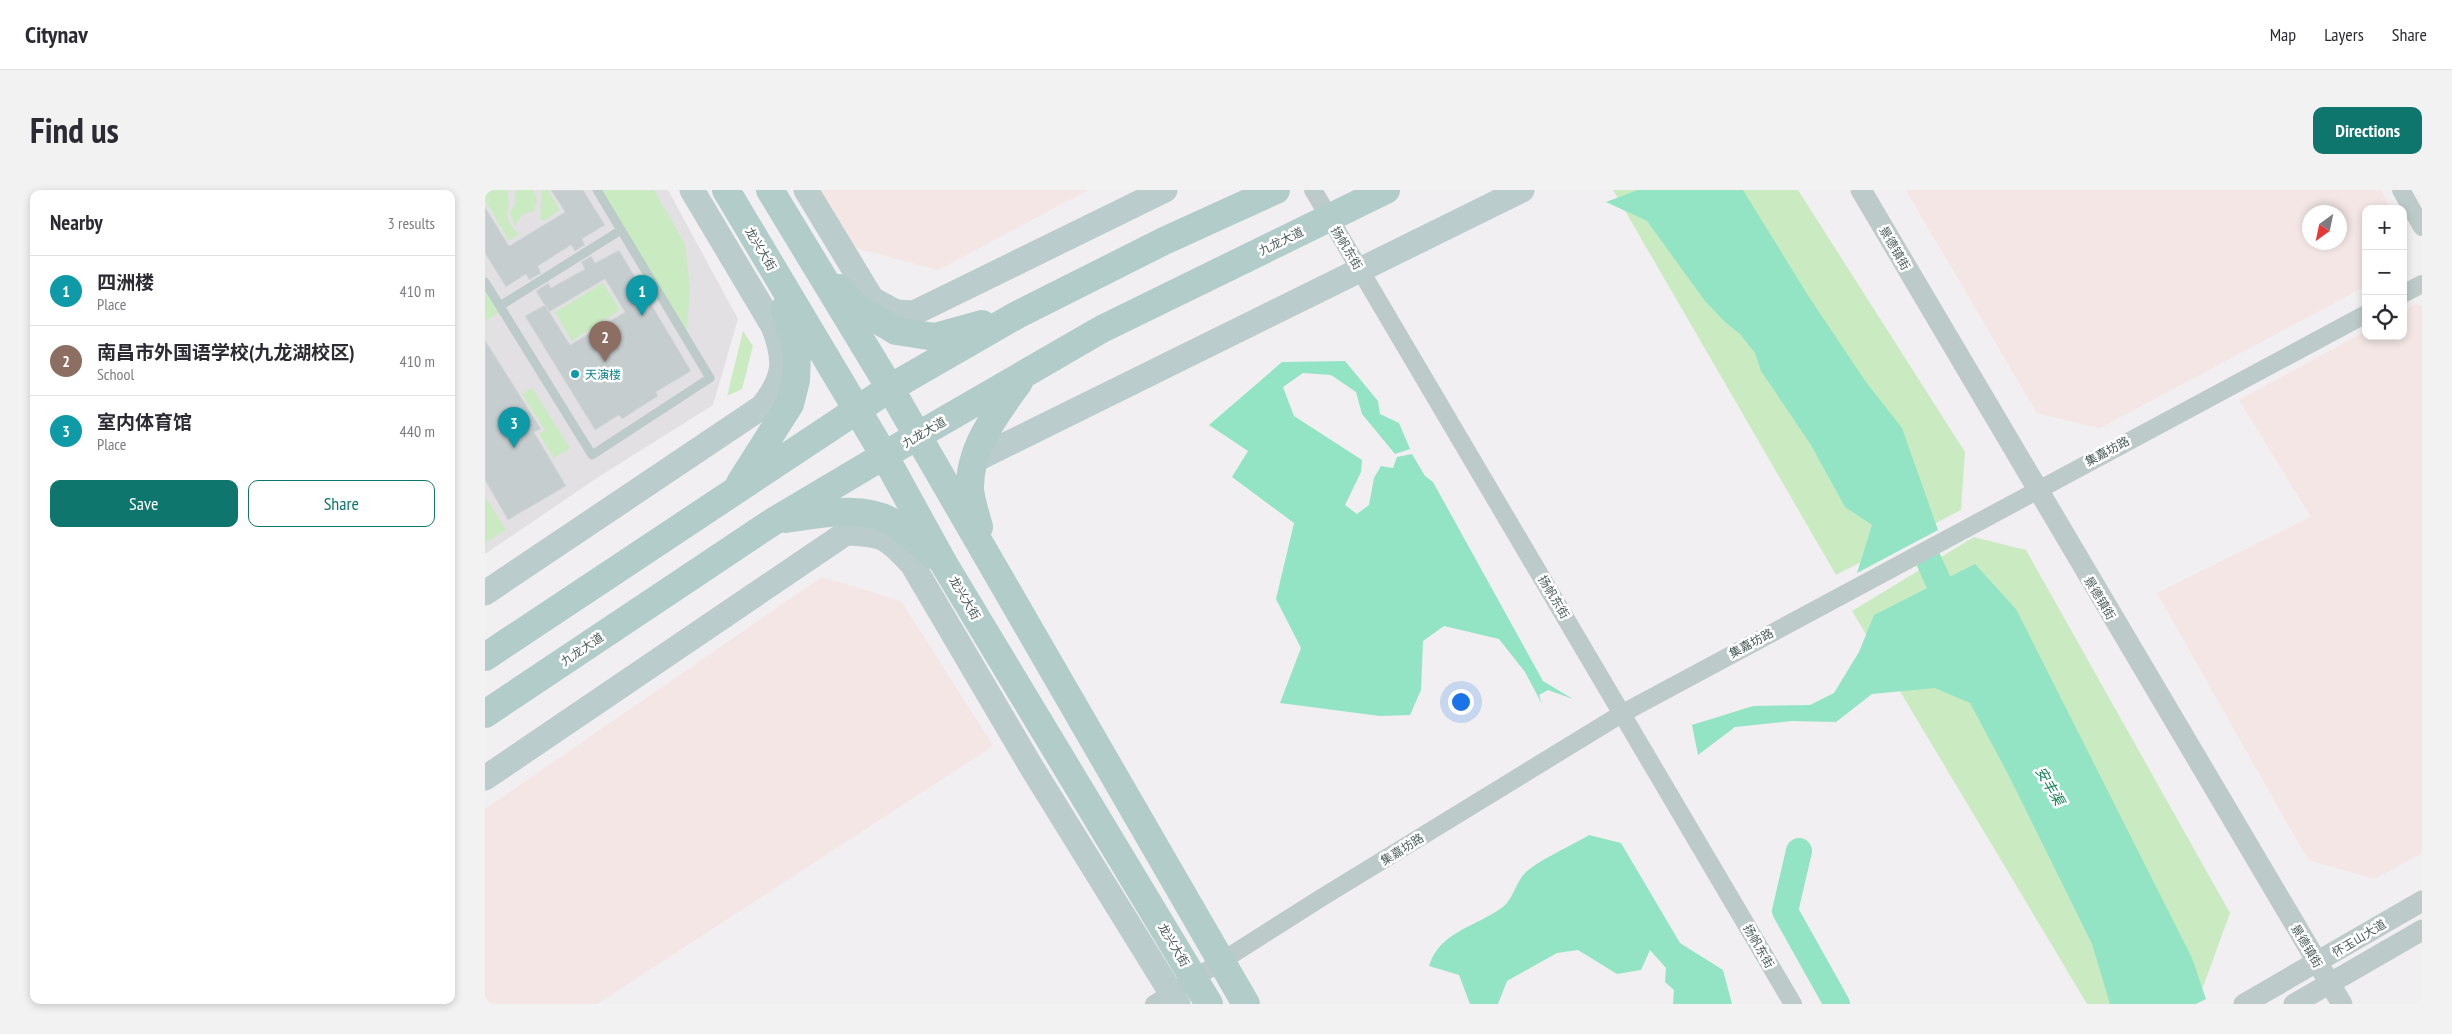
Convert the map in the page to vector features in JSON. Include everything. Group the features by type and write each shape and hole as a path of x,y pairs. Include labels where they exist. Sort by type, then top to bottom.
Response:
{"main road":[{"path":"485,593 761,407 772,395 781,373 782,349 776,334 693,190"},
{"name":"龙兴大街","path":"726,190 884,455 944,564 1209,1004"},
{"path":"771,190 889,388 1246,1004"},
{"path":"806,190 872,299 895,312 914,313 1165,190"},
{"path":"485,657 889,388 1017,315 1164,241 1276,190"},
{"name":"九龙大道","path":"485,714 773,521 884,455 1102,330 1386,190"},
{"path":"973,460 1522,190"},
{"path":"805,249 853,305 896,331 935,337 1017,315"},
{"path":"734,491 791,404 796,380 797,351 775,273"},
{"path":"986,558 970,490 973,460 993,419 1026,373"},
{"path":"773,521 852,511 872,524 912,564 1168,1000"},
{"path":"485,778 846,533 872,524 891,521 944,564"}],"street":[{"name":"扬帆东街","path":"1313,190 1793,1004"},
{"name":"景德镇街","path":"1861,190 2342,1004"},
{"path":"2401,190 2422,227"},
{"path":"2407,292 2422,284"},
{"name":"集嘉坊路","path":"1168,1000 1194,979 1623,713 2036,489 2362,316"},
{"name":"怀玉山大道","path":"2243,1004 2422,901"},
{"name":"怀玉山大道","path":"2295,1004 2422,930"}],"lane":[{"path":"485,282 592,454 710,378 597,190"},
{"path":"500,306 621,230"}],"shaded area":[{"path":"485,190 668,190 738,319 713,405 600,476 485,554"},
{"path":"485,190 507,190 509,222 519,234 509,241 485,200"},
{"path":"516,190 533,190 537,199 534,211 522,215 515,226 510,212 515,204"},
{"path":"542,190 548,190 560,210 544,221 540,219"},
{"path":"597,190 654,190 685,244 690,287 686,339"},
{"path":"807,190 1088,190 938,270 837,243"},
{"path":"1613,190 1798,190 1965,452 1961,510 1836,575"},
{"path":"1906,190 2381,190 2389,205 2362,205 2362,288 2100,428 2037,413"},
{"path":"603,283 620,310 572,341 555,312"},
{"path":"485,288 500,312 485,321"},
{"path":"2416,304 2422,306 2422,853 2375,879 2308,860 2157,593 2311,517 2239,400 2362,333 2362,340 2407,340 2407,309"},
{"path":"743,331 753,346 742,389 727,396"},
{"path":"532,388 570,448 554,458 539,434 545,430 522,394"},
{"path":"485,496 506,530 485,543"},
{"path":"1974,537 2026,550 2230,913 2203,987 2172,1004 2087,1004 1852,611"},
{"path":"822,577 901,601 993,746 597,1004 485,1004 485,809"}],"water":[{"path":"1638,190 1743,190 1809,297 1866,382 1902,428 1938,530 1857,573 1872,525 1845,507 1811,445 1761,371 1755,353 1740,334 1725,322 1705,301 1647,221 1606,202"},
{"path":"1345,361 1378,401 1380,414 1399,423 1410,449 1395,454 1362,414 1356,392 1331,375 1303,373 1283,387 1294,416 1362,460 1361,472 1345,505 1357,514 1369,505 1374,478 1381,466 1393,468 1397,457 1412,454 1425,476 1433,482 1543,681 1573,699 1548,690 1539,695 1542,704 1525,672 1499,639 1444,626 1423,641 1421,690 1410,715 1380,716 1280,703 1301,648 1276,599 1294,523 1232,477 1248,451 1209,425 1282,362"},
{"path":"1975,564 2016,609 2192,958 2206,999 2196,1004 2110,1004 2092,944 2008,774 1970,703 1935,688 1872,694 1836,722 1792,721 1735,727 1698,755 1692,725 1753,706 1810,705 1834,693 1859,652 1874,615"},
{"path":"1589,835 1621,843 1680,943 1723,970 1732,1004 1673,1004 1674,990 1665,982 1666,968 1650,950 1641,970 1617,974 1578,950 1557,953 1507,981 1498,1004 1470,1004 1459,975 1429,966 1434,954 1450,937 1503,907 1510,899 1520,880 1532,867"}],"building":[{"path":"551,190 583,190 605,225 582,239 585,245 575,251 571,245 538,266 541,273 529,280 526,274 506,287 485,253 485,207 509,246 565,212"},
{"path":"619,250 691,371 656,392 658,396 622,419 619,415 595,430 525,316 545,305 536,291 548,283 551,288 585,269 581,262 591,256 595,263","holes":["605,279 625,312 570,345 549,312"]},
{"path":"485,340 541,429 534,432 566,486 508,520 485,480"}],"waterway":[{"name":"安丰渠","path":"1929,561 1953,615"},
{"path":"1799,851 1785,911 1837,1004"}],"place":[{"name":"四洲楼","path":"642,316"},
{"name":"南昌市外国语学校(九龙湖校区)","path":"605,362"},
{"name":"天演楼","path":"575,374"},
{"name":"室内体育馆","path":"514,448"}]}
